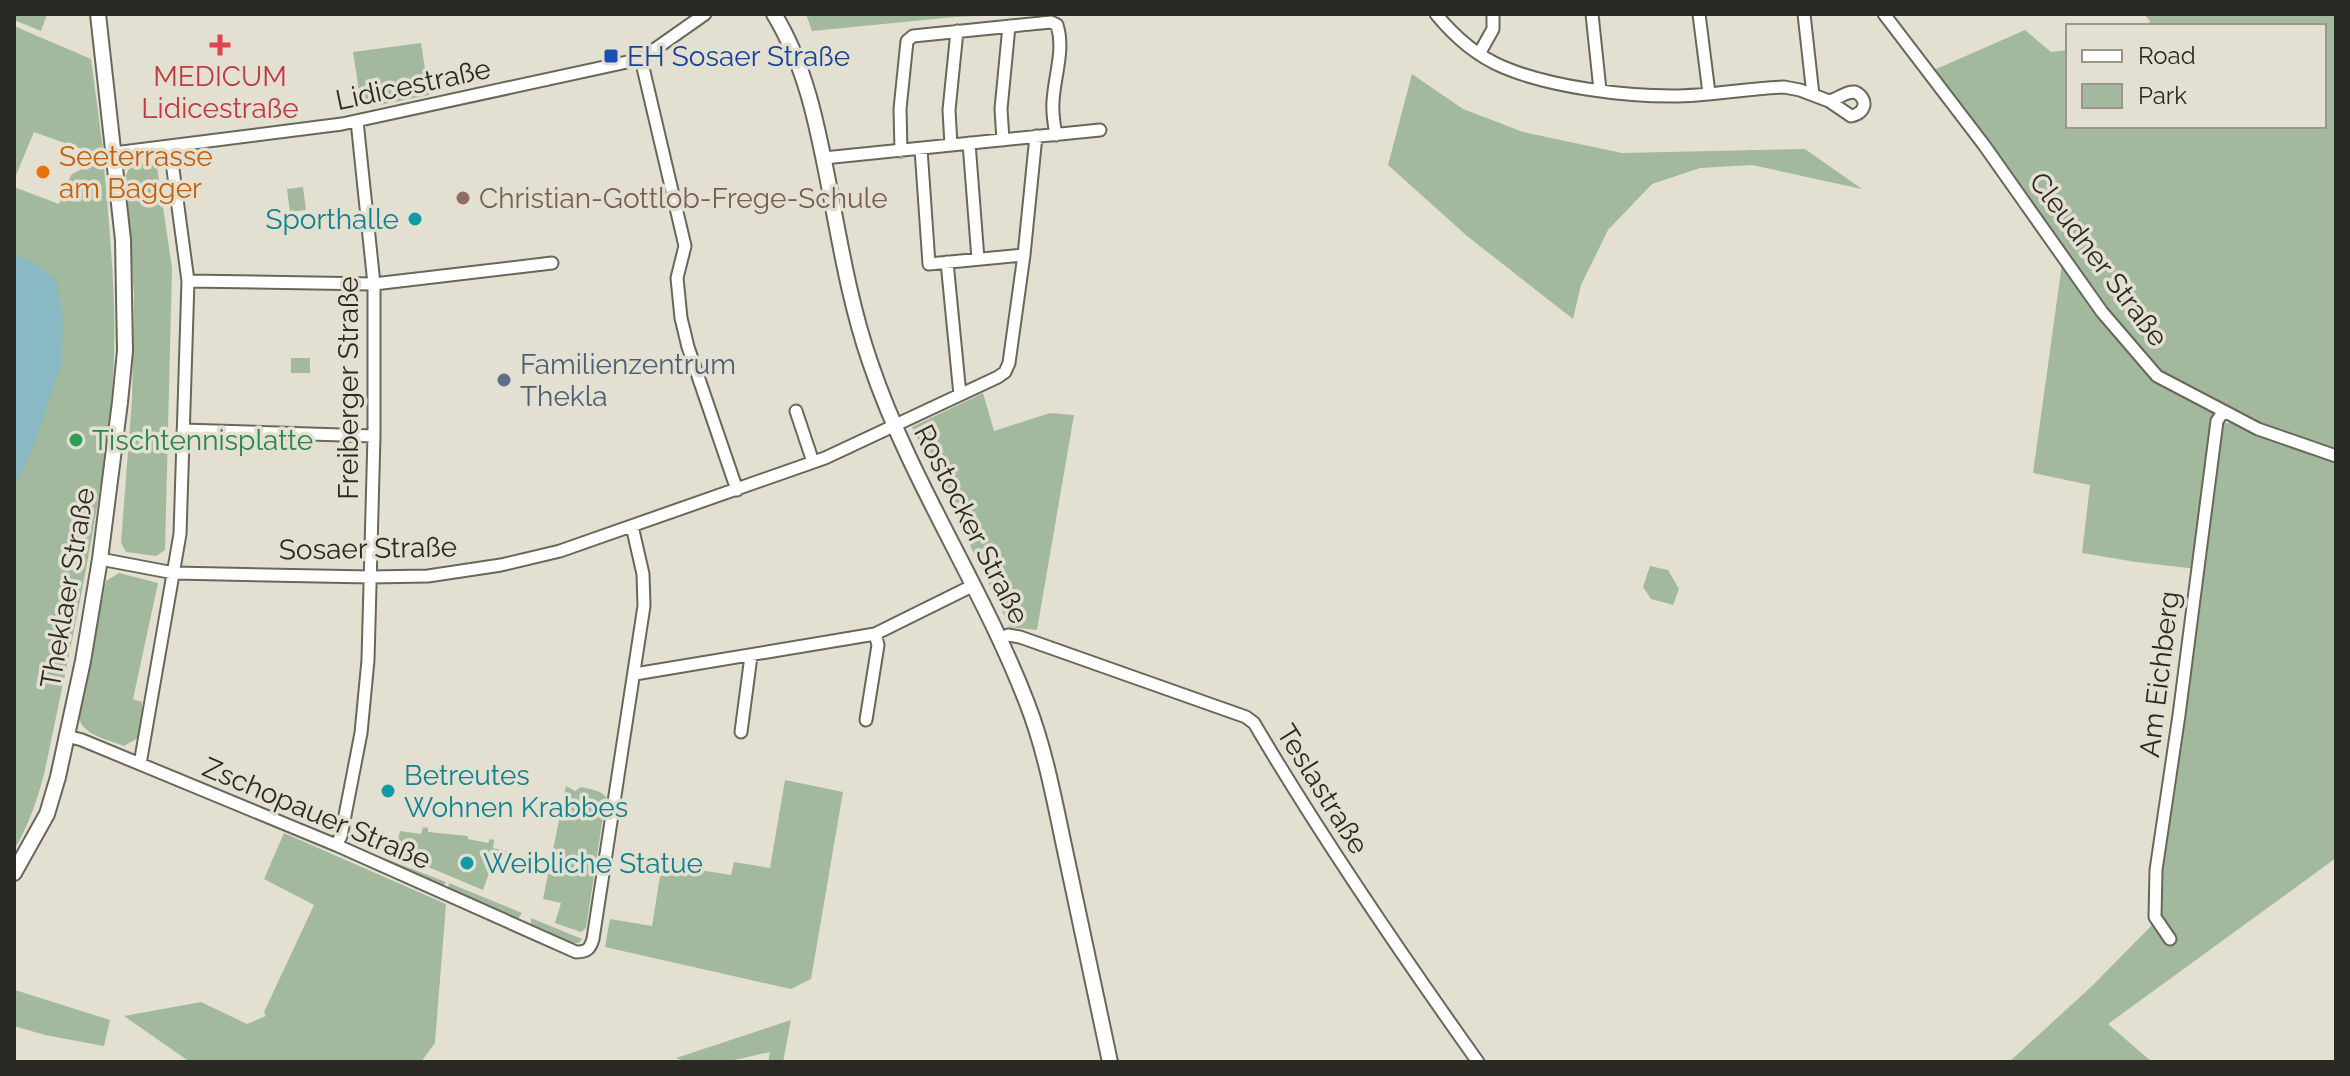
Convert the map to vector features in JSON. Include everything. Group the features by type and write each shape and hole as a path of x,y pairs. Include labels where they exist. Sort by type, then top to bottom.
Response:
{"main road":[{"name":"Theklaer Straße","path":"14,873 47,814 83,661 109,500 125,351 123,240 98,14"},
{"name":"Rostocker Straße","path":"774,14 804,75 855,312 870,362 895,426 972,586 1001,638 1028,706 1046,766 1110,1062"}],"street":[{"name":"Lidicestraße","path":"114,153 357,121 641,59 705,14"},
{"path":"1436,14 1449,30 1479,54 1534,77 1600,90 1674,96 1784,87 1829,101"},
{"path":"1479,54 1493,29 1493,14"},
{"path":"1592,14 1600,90"},
{"path":"1699,14 1709,93"},
{"path":"1804,14 1813,95"},
{"name":"Cleudner Straße","path":"1884,14 1984,145 2102,312 2157,376 2258,429 2336,456"},
{"path":"901,151 900,109 907,41 913,36 957,31 1051,22 1059,27 1060,57 1053,106 1056,135"},
{"path":"1003,140 1001,109 1009,26"},
{"path":"951,145 949,110 957,31"},
{"path":"641,59 685,246 677,278 681,318 737,490"},
{"name":"Freiberger Straße","path":"336,845 341,836 362,730 370,613 374,284 357,121"},
{"path":"824,158 1100,130"},
{"path":"921,149 929,264 1024,255 1036,136"},
{"path":"969,143 978,259"},
{"path":"140,764 180,534 188,281 170,147"},
{"name":"Sosaer Straße","path":"100,559 174,573 428,576 501,565 560,551 813,462 1005,372 1009,363 1024,255"},
{"path":"947,262 960,395"},
{"path":"188,281 374,284 552,263"},
{"path":"796,411 813,462"},
{"name":"Am Eichberg","path":"2170,939 2155,917 2156,870 2217,421 2223,412"},
{"path":"183,430 374,436"},
{"path":"632,526 644,587 635,674 875,634 972,586"},
{"path":"866,720 878,645 875,634"},
{"name":"Teslastraße","path":"1001,638 1008,635 1020,637 1246,717 1254,723 1301,803 1478,1062"},
{"path":"741,732 751,656"},
{"name":"Zschopauer Straße","path":"67,736 336,845 576,952 584,952 591,948 635,674"}],"green space":[{"path":"14,14 47,14 41,31 14,20"},
{"path":"806,14 1021,14 812,31"},
{"path":"2144,14 2336,14 2336,453 2218,405 2159,371 2118,323 1934,70 2025,30 2051,52 2066,50 2066,128 2326,128 2326,24 2148,24 2150,21"},
{"path":"14,26 91,59 104,157 34,132 14,180"},
{"path":"421,43 429,95 370,107 369,104 361,105 353,52"},
{"path":"1412,74 1463,109 1523,132 1622,153 1805,149 1862,189 1752,165 1700,168 1652,184 1608,230 1581,285 1573,319 1467,236 1388,165"},
{"path":"156,160 172,268 165,550 156,556 126,552 121,543 132,400 134,295 126,175 131,165"},
{"path":"87,166 104,166 114,315 111,404 91,542 45,770 32,811 14,850 14,187 59,204 71,175"},
{"path":"303,187 306,210 290,212 287,189"},
{"path":"2062,264 2157,376 2221,415 2197,569 2082,553 2090,485 2033,473"},
{"path":"291,358 310,358 310,373 291,373"},
{"path":"983,393 994,431 1050,413 1074,415 1037,630 1010,627 912,427"},
{"path":"2224,423 2336,460 2336,858 2108,1024 2152,1062 2009,1062 2092,986 2161,916 2160,871"},
{"path":"1650,566 1668,570 1679,589 1673,605 1651,599 1643,587"},
{"path":"119,573 158,583 133,699 142,702 138,738 124,746 89,732 78,714 106,581"},
{"path":"785,780 843,792 811,979 791,989 605,947 610,919 652,926 662,864 731,875 734,862 770,868"},
{"path":"566,786 575,791 581,787 591,789 606,797 586,928 581,932 555,923 561,903 543,899"},
{"path":"423,827 428,828 428,832 468,836 468,839 488,843 490,839 494,840 493,848 512,852 509,867 493,862 483,890 395,853 400,831 421,834"},
{"path":"284,833 446,904 435,1043 421,1062 190,1062 124,1016 201,1002 247,1024 266,1016 264,1012 314,905 264,879"},
{"path":"358,848 446,882 443,887"},
{"path":"449,883 522,913 517,920 448,889"},
{"path":"531,918 582,939 579,943 571,943 531,925"},
{"path":"15,990 110,1020 104,1046 14,1026"},
{"path":"791,1020 783,1062 768,1062 770,1052 710,1063 676,1058"}],"water":[{"path":"14,254 39,266 56,280 63,316 62,362 34,446 14,486"}],"place":[{"name":"MEDICUM Lidicestraße","path":"220,45"},
{"name":"EH Sosaer Straße","path":"611,56"},
{"name":"Seeterrasse am Bagger","path":"43,172"},
{"name":"Christian-Gottlob-Frege-Schule","path":"463,198"},
{"name":"Sporthalle","path":"415,219"},
{"name":"Familienzentrum Thekla","path":"504,380"},
{"name":"Tischtennisplatte","path":"76,440"},
{"name":"Betreutes Wohnen Krabbes","path":"388,791"},
{"name":"Weibliche Statue","path":"467,863"}]}
